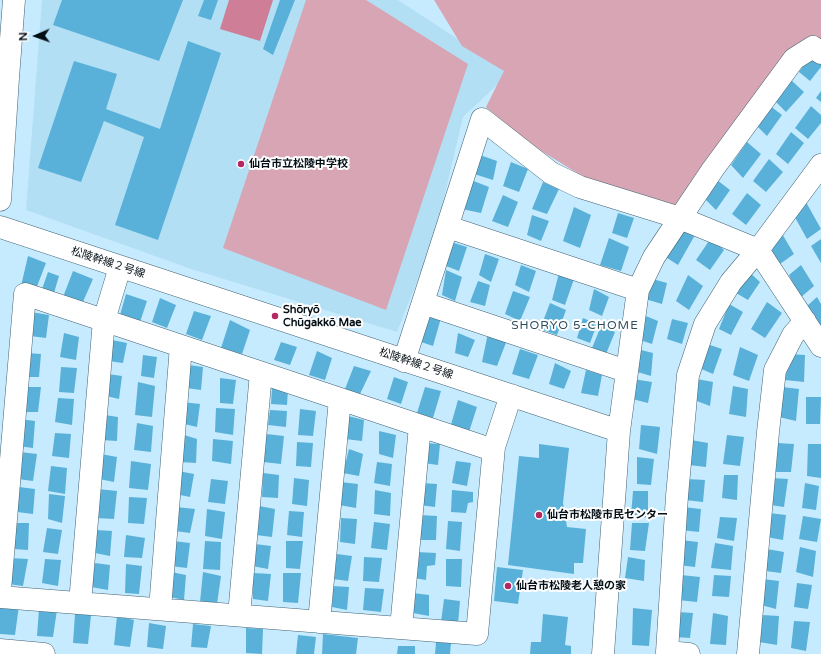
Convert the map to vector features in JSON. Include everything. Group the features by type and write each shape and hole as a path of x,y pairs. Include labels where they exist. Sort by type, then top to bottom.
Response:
{"street":[{"path":"0,200 4,77 14,0"},
{"path":"603,654 619,431 638,290 654,257 680,218 794,59 813,47 821,53"},
{"path":"404,360 482,119 551,173 580,187 680,218 758,250 821,346"},
{"path":"689,654 666,652 677,496 688,375 705,324 731,282 818,179"},
{"path":"448,227 638,290"},
{"name":"松陵幹線２号線","path":"0,228 619,431"},
{"path":"80,603 104,320 120,267"},
{"path":"0,590 25,294 494,450"},
{"path":"423,303 626,371"},
{"path":"748,654 775,370 793,335 805,321"},
{"path":"160,609 181,346"},
{"path":"240,616 261,373"},
{"path":"0,597 477,634 494,450 511,396"},
{"path":"320,622 340,399"},
{"path":"402,628 420,426"},
{"path":"0,650 44,654"}],"shaded area":[{"name":"仙台市立松陵中学校","path":"42,0 398,0 510,73 463,117 435,236 397,332 191,269 26,210"},
{"path":"229,0 273,0 260,41 220,29"},
{"path":"306,0 366,0 468,64 386,310 223,248"},
{"path":"434,0 821,0 821,48 808,42 677,209 582,176 530,144 486,107 504,71 462,46"}],"building":[{"path":"62,0 183,0 159,61 53,25"},
{"path":"204,0 218,0 211,20 198,16"},
{"path":"280,0 295,0 273,55 263,49"},
{"path":"188,41 221,53 158,240 115,225 144,137 104,121 81,182 38,168 74,61 117,74 106,109 160,129"},
{"path":"811,55 821,63 821,67 810,81 799,72"},
{"path":"791,80 804,92 786,112 775,101"},
{"path":"821,91 821,102 816,98"},
{"path":"769,105 782,115 767,136 755,124"},
{"path":"811,106 821,115 821,123 808,139 795,128"},
{"path":"791,132 804,143 788,164 776,154"},
{"path":"747,142 761,154 743,178 731,165"},
{"path":"480,155 497,161 493,180 474,174"},
{"path":"769,159 783,172 766,192 753,181"},
{"path":"511,162 528,169 519,192 503,186"},
{"path":"471,180 489,187 481,213 462,209"},
{"path":"717,180 730,190 716,210 703,197"},
{"path":"543,182 559,189 547,214 532,209"},
{"path":"747,193 761,205 746,225 732,214"},
{"path":"503,195 518,202 508,227 492,221"},
{"path":"806,202 821,229 807,239 792,212"},
{"path":"574,207 591,215 580,248 563,241"},
{"path":"618,213 634,218 627,238 612,233"},
{"path":"532,215 549,221 541,241 527,235"},
{"path":"682,227 695,235 678,265 664,256"},
{"path":"781,232 794,254 780,264 766,244"},
{"path":"609,238 629,247 621,271 600,265"},
{"path":"711,238 724,250 710,270 696,260"},
{"path":"821,239 821,263 811,246"},
{"path":"451,242 467,247 459,271 446,266"},
{"path":"485,254 499,259 491,282 479,275"},
{"path":"28,256 46,263 36,289 21,286"},
{"path":"521,265 536,271 529,292 515,285"},
{"path":"801,265 814,286 800,298 789,275"},
{"path":"446,270 462,277 455,301 442,295"},
{"path":"73,271 93,279 82,304 63,297"},
{"path":"748,271 760,282 748,300 736,293"},
{"path":"48,272 59,276 54,293 42,289"},
{"path":"559,273 574,279 565,305 552,300"},
{"path":"688,275 703,286 689,310 676,301"},
{"path":"649,278 667,283 662,304 645,299"},
{"path":"478,281 490,285 485,306 470,302"},
{"path":"594,289 609,297 602,316 589,310"},
{"path":"513,291 530,297 520,321 505,314"},
{"path":"126,294 147,301 140,322 120,315"},
{"path":"817,297 821,304 821,330 807,306"},
{"path":"160,298 176,305 167,328 152,322"},
{"path":"767,302 782,313 765,338 751,329"},
{"path":"550,303 566,310 557,335 540,329"},
{"path":"729,304 743,312 731,335 719,329"},
{"path":"194,311 211,316 202,340 186,334"},
{"path":"31,312 49,315 46,338 30,336"},
{"path":"425,314 441,318 433,346 418,341"},
{"path":"641,314 658,321 652,344 637,339"},
{"path":"583,318 597,324 590,343 577,338"},
{"path":"672,319 688,323 682,344 667,339"},
{"path":"230,320 250,330 242,354 221,348"},
{"path":"601,326 615,332 606,354 592,348"},
{"path":"64,333 79,337 76,360 60,357"},
{"path":"458,333 475,340 468,357 455,353"},
{"path":"488,333 507,340 497,366 482,362"},
{"path":"112,340 127,343 123,363 108,361"},
{"path":"281,342 297,347 290,365 274,360"},
{"path":"707,344 722,349 713,374 699,368"},
{"path":"740,347 758,355 749,381 733,375"},
{"path":"520,349 538,355 529,379 512,374"},
{"path":"637,349 653,353 651,376 634,371"},
{"path":"317,351 332,358 325,380 309,375"},
{"path":"27,353 41,354 39,377 26,377"},
{"path":"790,354 805,355 804,382 785,380"},
{"path":"143,355 157,357 154,378 141,376"},
{"path":"555,363 571,371 564,389 549,384"},
{"path":"189,365 203,367 201,390 186,388"},
{"path":"354,366 371,371 360,394 345,389"},
{"path":"61,367 77,368 74,393 59,392"},
{"path":"586,370 602,375 598,396 581,393"},
{"path":"108,374 122,376 119,399 106,396"},
{"path":"394,377 408,382 401,404 387,399"},
{"path":"220,378 236,380 233,404 220,403"},
{"path":"633,379 652,382 648,403 632,399"},
{"path":"697,379 713,382 710,406 694,400"},
{"path":"138,382 155,386 152,417 135,415"},
{"path":"733,386 748,389 746,417 729,414"},
{"path":"24,387 41,387 38,412 22,412"},
{"path":"425,387 441,391 433,418 417,413"},
{"path":"782,387 799,389 796,421 779,417"},
{"path":"272,388 288,389 287,405 271,404"},
{"path":"806,397 821,397 820,424 806,424"},
{"path":"58,398 74,399 72,425 55,422"},
{"path":"458,400 477,407 468,435 450,428"},
{"path":"183,402 200,404 197,427 180,423"},
{"path":"216,408 235,409 233,435 215,432"},
{"path":"300,409 316,411 313,436 298,435"},
{"path":"270,410 287,411 286,427 268,425"},
{"path":"105,415 118,417 117,441 101,440"},
{"path":"348,416 364,420 362,441 345,439"},
{"path":"20,419 35,421 33,448 18,446"},
{"path":"137,423 153,426 151,452 134,450"},
{"path":"641,425 660,427 657,454 639,449"},
{"path":"379,431 396,435 393,458 379,454"},
{"path":"55,433 71,434 69,458 52,456"},
{"path":"181,434 197,439 196,463 180,462"},
{"path":"266,434 284,436 281,464 263,462"},
{"path":"727,435 744,437 740,466 723,464"},
{"path":"213,439 233,441 231,464 212,461"},
{"path":"691,440 708,443 706,467 689,465"},
{"path":"297,442 313,443 311,467 296,466"},
{"path":"425,443 440,444 438,465 423,463"},
{"path":"777,443 794,444 791,472 776,472"},
{"name":"仙台市松陵市民センター","path":"539,444 569,448 563,503 567,527 586,529 583,563 574,563 574,574 508,565 519,456 539,458"},
{"path":"808,444 821,444 821,478 807,476"},
{"path":"349,449 363,454 359,476 343,473"},
{"path":"20,452 37,454 33,481 18,479"},
{"path":"101,454 117,457 114,482 99,479"},
{"path":"637,457 654,459 651,485 637,484"},
{"path":"131,461 151,464 148,490 129,488"},
{"path":"456,461 471,463 467,486 452,483"},
{"path":"377,462 392,464 390,486 374,483"},
{"path":"51,466 67,468 65,494 48,491"},
{"path":"178,471 194,474 190,497 175,494"},
{"path":"263,473 279,475 278,498 262,497"},
{"path":"724,475 738,475 737,500 722,498"},
{"path":"294,478 309,480 307,506 292,504"},
{"path":"772,478 788,479 784,507 770,505"},
{"path":"211,479 228,481 225,504 208,502"},
{"path":"687,479 705,480 703,502 685,500"},
{"path":"340,482 358,484 356,508 339,505"},
{"path":"422,483 437,484 435,507 419,505"},
{"path":"805,483 819,486 816,510 802,508"},
{"path":"19,487 35,489 33,514 17,512"},
{"path":"98,489 117,491 114,519 95,518"},
{"path":"375,490 391,493 390,516 374,514"},
{"path":"452,490 473,492 473,502 468,503 466,513 451,512"},
{"path":"633,491 648,491 648,518 631,516"},
{"path":"49,494 65,496 62,523 48,519"},
{"path":"129,497 147,498 144,524 128,523"},
{"path":"259,506 275,509 272,537 256,535"},
{"path":"176,507 195,509 190,533 175,531"},
{"path":"683,507 701,509 699,532 681,530"},
{"path":"207,509 225,512 222,539 205,536"},
{"path":"289,511 304,512 302,537 287,535"},
{"path":"769,513 786,515 783,540 766,537"},
{"path":"420,515 437,516 436,540 417,540"},
{"path":"803,516 821,519 817,542 799,539"},
{"path":"720,517 737,518 734,541 717,538"},
{"path":"341,518 357,519 355,544 340,542"},
{"path":"448,521 462,522 460,551 446,549"},
{"path":"374,522 390,524 387,550 371,548"},
{"path":"14,523 29,523 28,550 13,549"},
{"path":"632,523 649,523 645,551 630,550"},
{"path":"47,528 62,530 58,554 43,552"},
{"path":"97,530 112,531 110,556 95,553"},
{"path":"126,535 145,538 142,558 124,557"},
{"path":"681,540 698,542 695,567 678,565"},
{"path":"174,541 190,543 187,568 170,566"},
{"path":"205,541 221,542 220,570 203,569"},
{"path":"286,541 303,541 300,569 286,568"},
{"path":"715,543 733,546 731,570 711,568"},
{"path":"255,544 271,546 268,569 252,566"},
{"path":"800,547 816,551 813,577 796,572"},
{"path":"767,549 784,552 781,573 765,571"},
{"path":"416,552 436,553 435,565 427,566 426,580 414,578"},
{"path":"337,554 352,556 348,581 333,579"},
{"path":"364,557 382,558 379,582 363,581"},
{"path":"628,557 645,560 644,581 625,578"},
{"path":"10,558 28,559 23,586 8,584"},
{"path":"45,559 61,560 58,586 42,583"},
{"path":"446,559 462,559 461,587 446,586"},
{"path":"95,563 110,565 108,590 91,587"},
{"path":"126,564 142,566 139,594 125,593"},
{"name":"仙台市松陵老人憩の家","path":"497,567 523,570 518,604 494,601"},
{"path":"171,572 186,575 184,600 170,597"},
{"path":"203,572 221,576 217,604 200,602"},
{"path":"253,573 271,574 268,601 253,599"},
{"path":"283,573 301,573 298,603 283,602"},
{"path":"681,575 700,577 697,602 678,600"},
{"path":"714,575 731,576 729,597 712,596"},
{"path":"763,579 779,581 776,609 761,605"},
{"path":"797,583 812,585 808,609 794,607"},
{"path":"333,586 349,587 347,610 332,607"},
{"path":"365,588 384,589 381,612 363,610"},
{"path":"413,593 429,595 429,616 413,613"},
{"path":"444,599 460,601 458,624 441,622"},
{"path":"0,605 19,606 15,635 0,634"},
{"path":"633,608 652,610 649,646 632,645"},
{"path":"39,609 57,610 53,637 37,636"},
{"path":"678,612 693,613 690,638 675,637"},
{"path":"713,613 728,616 726,645 710,644"},
{"path":"75,614 91,615 88,644 73,643"},
{"path":"543,614 568,617 565,645 571,646 571,654 530,654 531,642 541,642"},
{"path":"762,615 779,616 777,645 759,642"},
{"path":"117,616 134,620 130,647 114,645"},
{"path":"794,621 810,622 806,651 791,648"},
{"path":"149,623 166,626 163,649 147,647"},
{"path":"193,624 211,626 207,648 191,647"},
{"path":"246,628 263,629 262,654 246,653"},
{"path":"323,634 358,638 356,654 322,654"},
{"path":"298,635 316,637 314,654 296,654"},
{"path":"436,642 451,643 450,654 435,654"},
{"path":"398,646 415,646 415,654 397,654"}],"place":[{"name":"仙台市立松陵中学校","path":"241,164"},
{"name":"Shōryō Chūgakkō Mae","path":"275,316"},
{"name":"仙台市松陵市民センター","path":"539,515"},
{"name":"仙台市松陵老人憩の家","path":"508,586"}],"district":[{"name":"SHORYO 5-CHOME","path":"575,326"}]}
